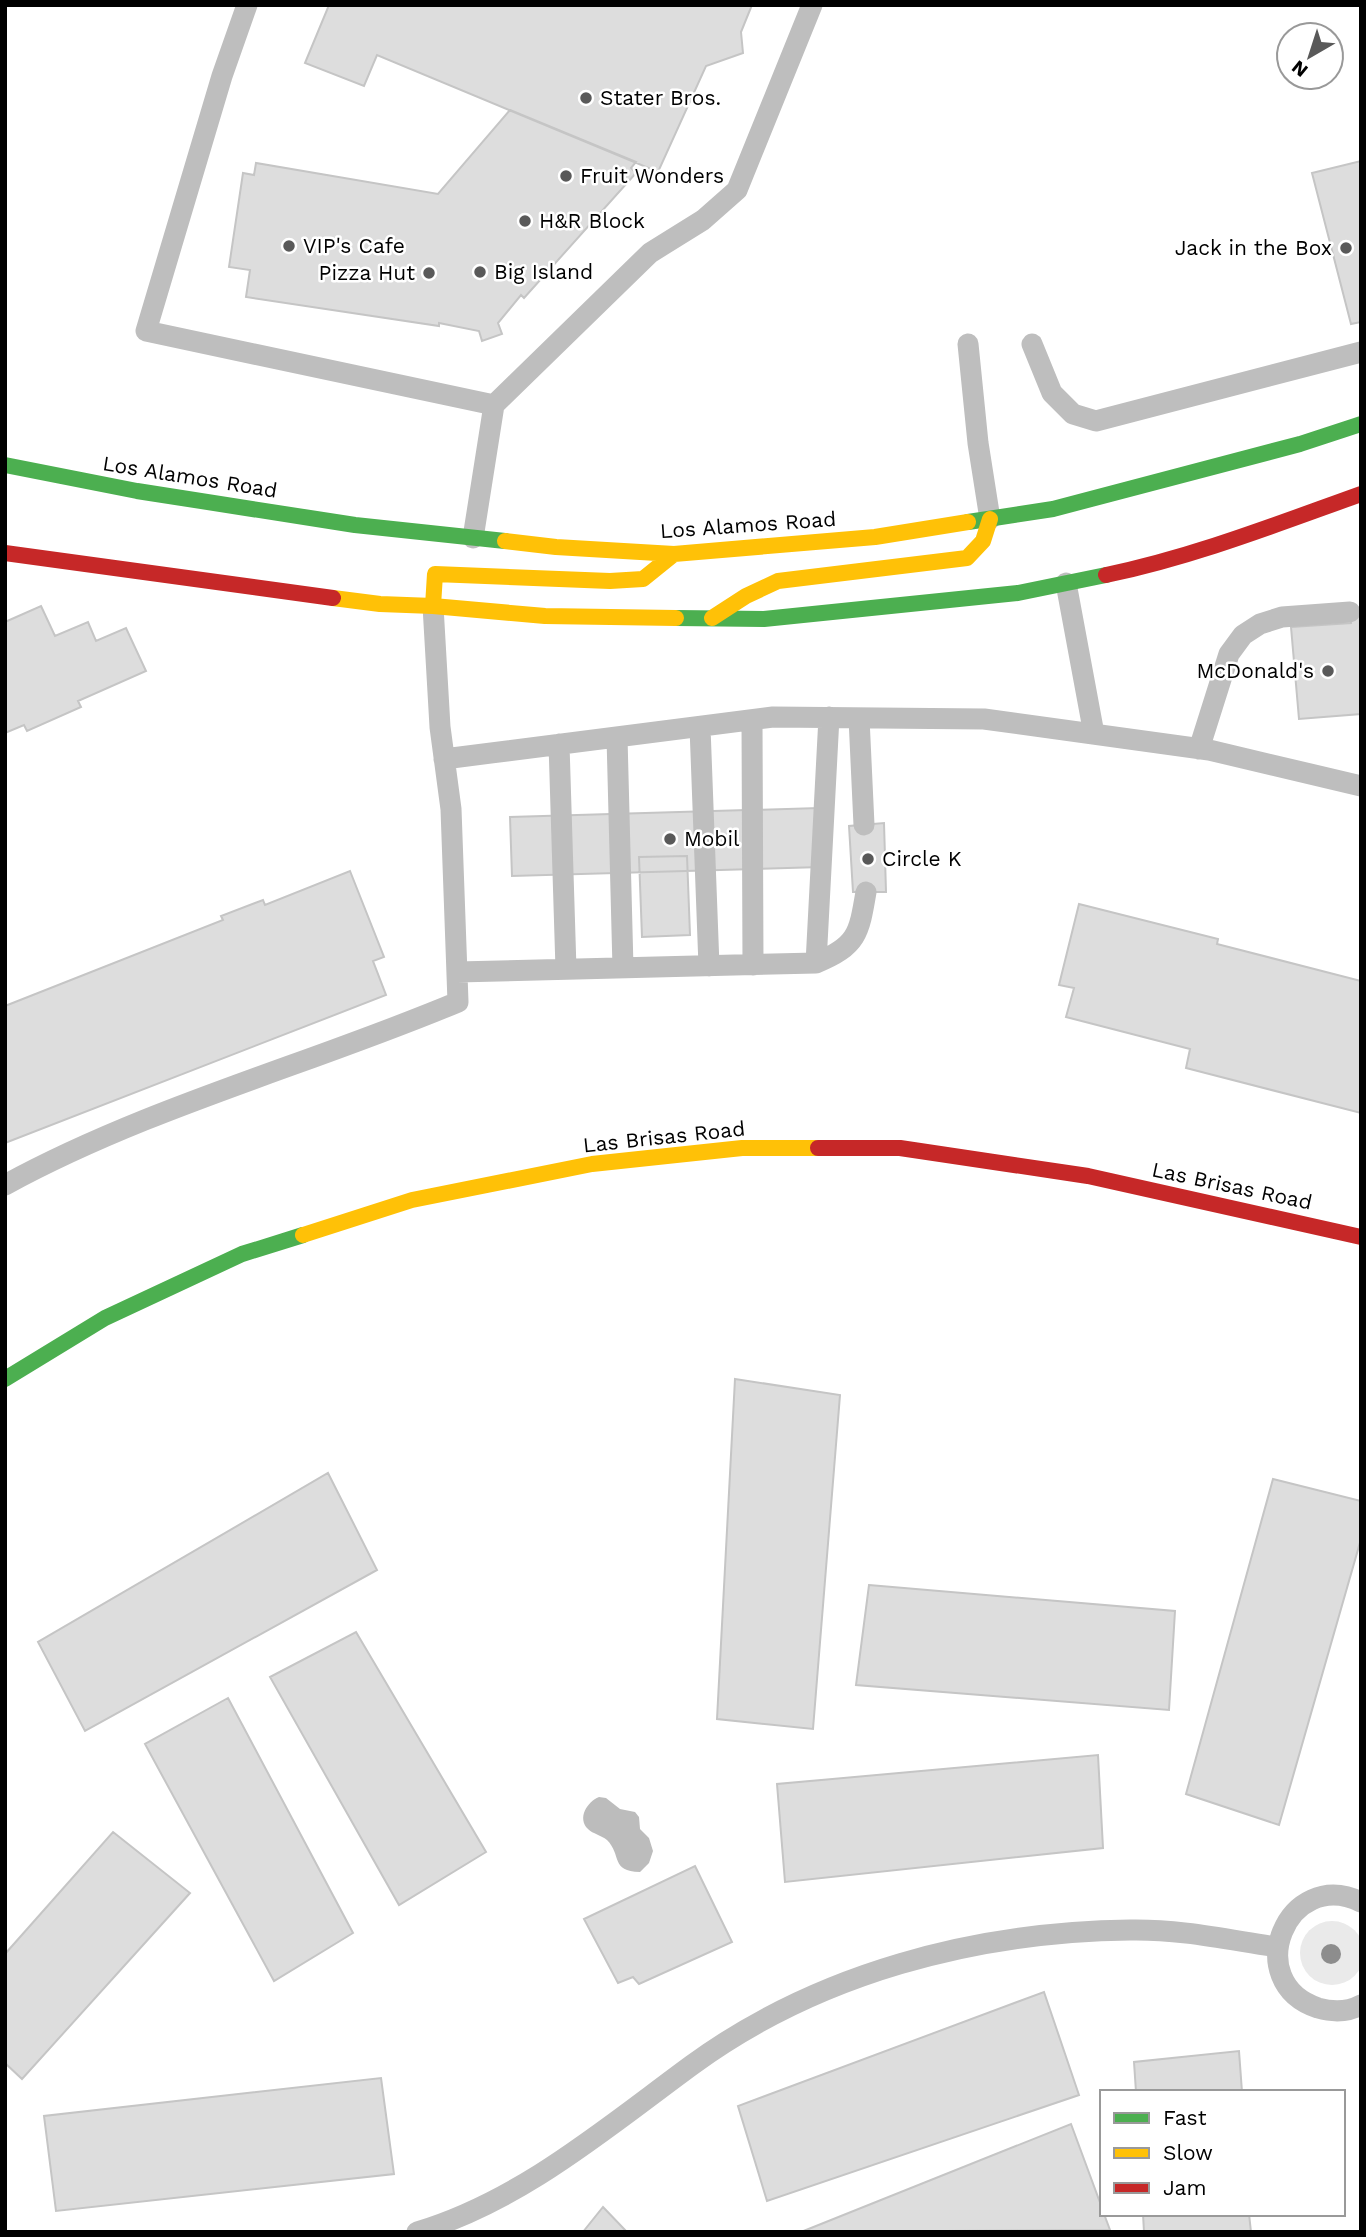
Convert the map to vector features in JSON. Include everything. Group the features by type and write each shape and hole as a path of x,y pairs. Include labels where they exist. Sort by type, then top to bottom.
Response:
{"main road":[{"name":"Los Alamos Road","path":"5,465 137,491 342,523 556,547 674,554 875,537 1066,505 1300,444 1361,424"},
{"path":"5,553 380,604 545,616 764,619 1018,593 1150,566 1361,494"},
{"path":"712,618 746,596 778,581 967,558 978,551 986,541 990,519"},
{"path":"433,606 435,574 610,581 643,579 674,554"},
{"name":"Las Brisas Road","path":"5,1379 105,1318 242,1254 412,1200 592,1164 742,1148 900,1148 1088,1176 1361,1237"}],"lane":[{"path":"247,5 225,66 146,331 494,405"},
{"path":"473,538 494,405 650,253 703,220 737,190 811,5"},
{"path":"968,344 978,443 990,519"},
{"path":"1032,344 1052,393 1073,414 1096,421 1361,352"},
{"path":"1066,583 1094,734"},
{"path":"5,1185 98,1141 246,1081 401,1026 458,1002 451,809 444,760 433,606"},
{"path":"1199,749 1229,654 1243,635 1260,624 1282,617 1350,612"},
{"path":"444,760 774,717 984,719 1199,749 1361,786"},
{"path":"816,964 829,718"},
{"path":"859,718 864,825"},
{"path":"752,720 753,965"},
{"path":"700,727 709,966"},
{"path":"617,737 623,968"},
{"path":"559,744 566,970"},
{"path":"457,972 816,964 834,956 860,928 866,892"},
{"path":"1361,1902 1347,1896 1335,1895 1311,1900 1292,1914 1280,1935 1278,1947 1278,1964 1284,1981 1294,1994 1308,2004 1324,2010 1341,2011 1361,2005"},
{"path":"417,2232 455,2219 530,2179 603,2132 733,2038 805,2000 866,1974 990,1941 1131,1930 1195,1934 1278,1947"}],"shaded area":[{"path":"599,1797 606,1798 620,1809 635,1812 639,1817 640,1829 649,1838 653,1851 649,1863 640,1872 624,1869 607,1840 590,1831 585,1825 585,1811"},
{"path":"1332,1921 1350,1927 1358,1935 1364,1953 1358,1971 1350,1979 1332,1985 1314,1979 1306,1971 1300,1953 1306,1935 1314,1927"}],"building":[{"name":"Stater Bros.","path":"329,5 752,5 741,32 743,53 706,66 658,172 377,55 364,86 305,63"},
{"path":"510,110 636,162 631,168 636,173 524,298 521,295 498,323 502,334 482,341 479,331 439,323 439,326 246,297 250,270 229,267 243,173 254,175 256,163 438,194"},
{"name":"Jack in the Box","path":"1361,161 1361,322 1351,324 1312,173"},
{"path":"41,606 55,636 88,622 96,641 126,628 146,671 78,701 81,707 27,731 24,725 5,733 5,622"},
{"name":"McDonald's","path":"1361,611 1361,714 1299,719 1291,627 1351,623 1350,612"},
{"path":"819,808 821,867 512,876 510,817"},
{"name":"Circle K","path":"884,823 886,892 853,892 849,826"},
{"path":"687,856 690,935 642,937 639,857"},
{"path":"350,871 384,957 373,961 386,995 5,1143 5,1006 223,920 221,916 263,900 265,905"},
{"path":"1079,904 1218,939 1217,944 1361,981 1361,1113 1186,1068 1190,1049 1066,1017 1074,988 1059,985"},
{"path":"735,1379 840,1395 813,1729 717,1719"},
{"path":"328,1473 377,1570 85,1731 38,1642"},
{"path":"1273,1479 1361,1501 1361,1539 1279,1825 1186,1794"},
{"path":"869,1585 1175,1611 1169,1710 856,1685"},
{"path":"356,1632 486,1852 399,1905 270,1677"},
{"path":"228,1698 353,1933 274,1981 145,1744"},
{"path":"1098,1755 1103,1848 785,1882 777,1784"},
{"path":"113,1832 190,1893 22,2079 5,2063 5,1954"},
{"path":"695,1866 732,1942 639,1984 633,1977 618,1983 584,1919"},
{"path":"1044,1992 1079,2095 767,2201 738,2106"},
{"path":"1239,2051 1242,2090 1136,2090 1134,2062"},
{"path":"381,2078 394,2174 56,2211 44,2116"},
{"path":"1071,2124 1100,2203 1100,2216 1105,2216 1110,2230 801,2232"},
{"path":"603,2207 627,2232 583,2232"},
{"path":"1143,2216 1249,2216 1251,2232 1144,2232"}],"traffic: fast":[{"path":"968,522 1053,509 1300,444 1361,424"},
{"path":"5,465 137,491 355,525 505,541"},
{"path":"676,618 764,619 1018,593 1106,575"},
{"path":"5,1379 105,1318 242,1254 303,1235"}],"traffic: slow":[{"path":"712,618 746,596 778,581 967,558 983,541 990,519"},
{"path":"505,541 674,554 875,537 968,522"},
{"path":"433,606 435,574 610,581 643,579 674,554"},
{"path":"333,598 545,616 676,618"},
{"path":"303,1235 412,1200 592,1164 742,1148 818,1148"}],"traffic: jam":[{"path":"1106,575 1203,549 1361,494"},
{"path":"5,553 333,598"},
{"path":"818,1148 900,1148 1088,1176 1361,1237"}],"place":[{"name":"Stater Bros.","path":"586,98"},
{"name":"Fruit Wonders","path":"566,176"},
{"name":"H&R Block","path":"525,221"},
{"name":"VIP's Cafe","path":"289,246"},
{"name":"Jack in the Box","path":"1346,248"},
{"name":"Big Island","path":"480,272"},
{"name":"Pizza Hut","path":"429,273"},
{"name":"McDonald's","path":"1328,671"},
{"name":"Mobil","path":"670,839"},
{"name":"Circle K","path":"868,859"}]}
